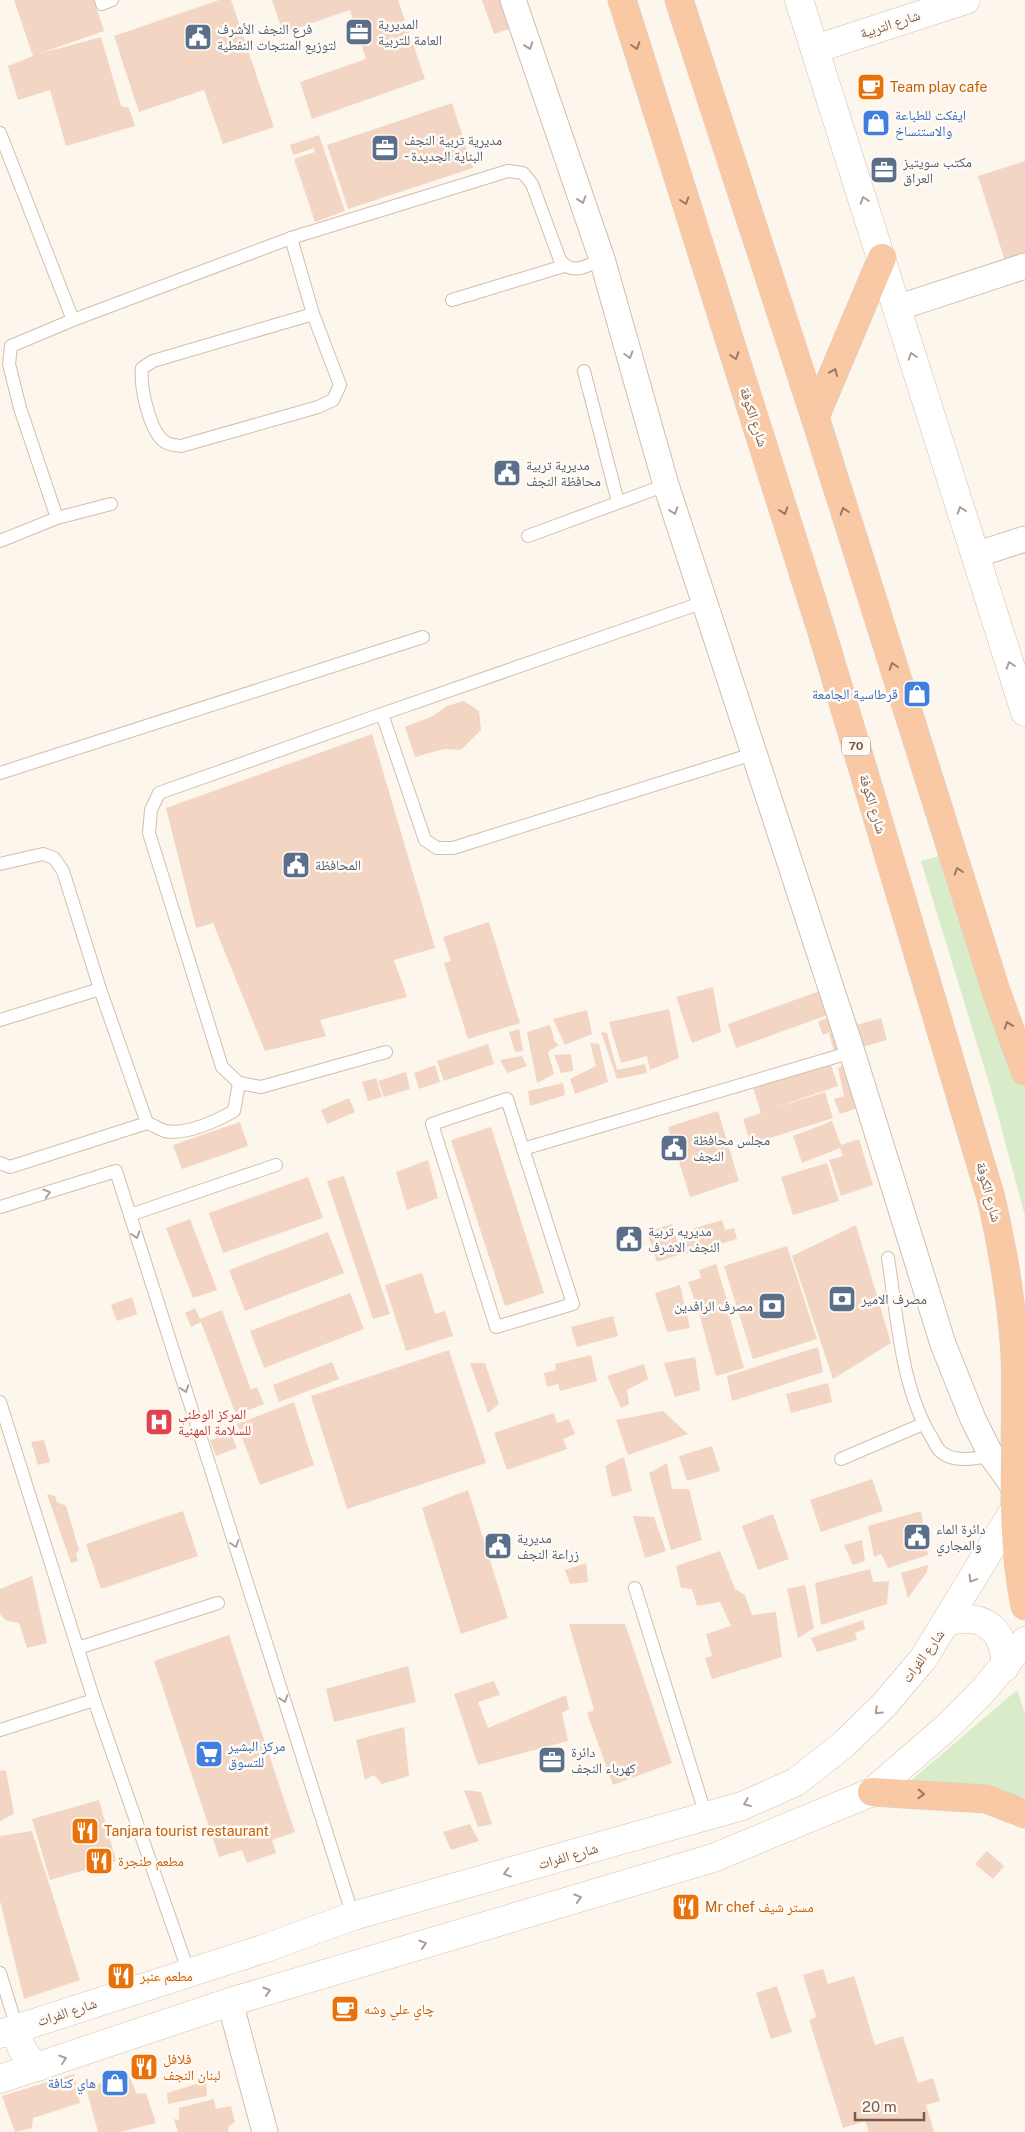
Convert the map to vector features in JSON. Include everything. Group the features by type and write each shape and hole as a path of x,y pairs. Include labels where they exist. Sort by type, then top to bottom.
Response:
{"highway":[{"name":"شارع الكوفة","path":"622,0 821,629 991,1198 1005,1264 1012,1315 1019,1498"},
{"path":"680,0 996,991 1025,1071"},
{"path":"814,417 882,258"},
{"name":"70","path":"1019,1498 1018,1552 1025,1606"},
{"path":"872,1792 986,1799 1025,1814"}],"main road":[{"path":"799,0 1025,712"},
{"name":"شارع التربية","path":"814,49 966,0"},
{"name":"شارع الفرات","path":"9,2031 189,1973 353,1916 742,1806 796,1782 844,1744 884,1706 923,1659 947,1622 1019,1498"},
{"path":"947,1622 962,1617 977,1619 990,1626 1000,1637 1005,1652 1005,1667"},
{"path":"0,2079 230,2002 713,1858 872,1792 947,1727 1005,1667 1025,1642"},
{"path":"9,2031 28,2059 38,2067"}],"street":[{"path":"513,0 602,259 666,485 852,1052 943,1344 957,1382 991,1455 1019,1498"},
{"path":"897,308 1025,266"},
{"path":"975,555 1025,538"},
{"path":"230,2002 265,2132"}],"lane":[{"path":"101,0 102,4 112,0"},
{"path":"0,133 73,320"},
{"path":"56,518 20,408 5,348 73,320 291,238 508,171 523,173 532,184 560,260 564,266"},
{"path":"291,238 313,314 340,385 333,400 318,407 181,446 166,444 155,432 140,382 142,368 153,361 313,314"},
{"path":"452,300 564,266 578,269 602,259"},
{"path":"584,371 618,502"},
{"path":"528,536 666,485"},
{"path":"0,541 56,518 111,504"},
{"path":"386,1052 261,1087 239,1083 222,1067 149,833 151,810 158,793 704,602"},
{"path":"0,773 423,637"},
{"path":"382,714 425,840 438,848 453,848 753,754"},
{"path":"0,864 42,854 54,858 63,871 100,989 147,1123"},
{"path":"0,1020 100,989"},
{"path":"523,1149 852,1052"},
{"path":"0,1163 10,1167 147,1123 165,1131 180,1131 215,1122 234,1111 239,1083"},
{"path":"507,1098 523,1149 573,1304 496,1327 432,1124 507,1098"},
{"path":"130,1215 276,1166"},
{"path":"0,1207 116,1171 353,1916"},
{"path":"888,1258 908,1377 923,1424 940,1452 954,1458 974,1460 991,1455"},
{"path":"0,1402 94,1700 189,1973"},
{"path":"841,1459 923,1424"},
{"path":"635,1588 706,1816"},
{"path":"78,1648 218,1603"},
{"path":"0,1730 94,1700"},
{"path":"0,1973 9,2031"}],"green space":[{"path":"943,855 1025,1072 1025,1216 992,1093 921,861"},
{"path":"1017,1690 1025,1713 1025,1797 908,1783"}],"building":[{"path":"14,0 94,0 104,31 38,54 101,37 121,106 129,108 135,126 66,146 50,90 18,100 8,66 33,56"},
{"path":"219,0 231,0 274,127 223,144 204,90 139,112 114,36"},
{"path":"272,0 398,0 425,79 312,119 300,82 366,59 350,10 283,33"},
{"path":"482,0 502,0 512,28 494,34"},
{"path":"452,103 473,168 348,209 327,145"},
{"path":"319,135 345,211 315,222 294,159 315,152 314,148 293,155 290,145"},
{"path":"1025,161 1025,255 1005,261 978,176"},
{"path":"464,701 479,711 481,730 461,750 444,749 415,757 405,727 433,716 447,706"},
{"name":"المحافظة","path":"372,734 435,948 394,960 407,997 320,1020 326,1036 265,1051 213,923 196,928 166,808"},
{"path":"489,922 520,1023 468,1039 444,963 451,961 443,937"},
{"path":"713,987 721,1032 692,1043 676,997"},
{"path":"828,988 836,1012 736,1048 728,1024"},
{"path":"669,1009 679,1058 650,1070 647,1056 621,1063 609,1022"},
{"path":"587,1010 592,1034 565,1045 553,1019"},
{"path":"834,1015 839,1028 823,1035 818,1022"},
{"path":"881,1018 887,1040 835,1055 829,1033"},
{"path":"550,1025 555,1042 559,1045 548,1052 554,1074 537,1083 527,1032"},
{"path":"519,1029 523,1051 515,1052 509,1032"},
{"path":"601,1032 607,1033 617,1070 645,1064 647,1073 617,1079"},
{"path":"590,1043 599,1044 608,1082 575,1094 570,1079 596,1066"},
{"path":"488,1044 494,1064 444,1081 437,1061"},
{"path":"571,1054 573,1071 561,1073 554,1055"},
{"path":"522,1056 527,1066 507,1073 500,1060"},
{"path":"830,1062 838,1086 768,1110 825,1092 833,1118 751,1144 743,1119 761,1113 753,1088"},
{"path":"850,1062 860,1107 840,1114 834,1099 844,1096 838,1068"},
{"path":"435,1065 440,1082 419,1089 414,1073"},
{"path":"406,1072 410,1089 384,1097 378,1081"},
{"path":"376,1078 382,1097 368,1101 362,1082"},
{"path":"563,1083 565,1095 530,1106 528,1091"},
{"path":"349,1098 355,1112 327,1124 321,1110"},
{"path":"718,1111 739,1181 690,1197 668,1127"},
{"path":"832,1121 841,1145 859,1139 873,1185 841,1196 829,1160 843,1156 840,1148 802,1163 793,1136"},
{"path":"240,1122 248,1146 182,1169 173,1145"},
{"path":"491,1127 544,1293 505,1306 451,1140"},
{"path":"428,1160 438,1198 407,1210 396,1172"},
{"path":"827,1163 839,1201 793,1215 781,1177"},
{"path":"344,1176 390,1314 373,1319 327,1181"},
{"path":"308,1177 323,1218 223,1253 209,1213"},
{"path":"190,1219 217,1290 193,1298 166,1228"},
{"path":"722,1220 725,1230 734,1228 737,1239 685,1254 679,1233"},
{"path":"672,1224 681,1254 657,1262 647,1232"},
{"name":"مصرف الامير","path":"856,1225 891,1343 833,1379 792,1256"},
{"path":"328,1232 344,1273 245,1311 229,1270"},
{"path":"787,1246 817,1339 753,1359 724,1266"},
{"path":"716,1264 744,1368 716,1376 698,1309 688,1282 701,1278 699,1270"},
{"path":"422,1273 435,1314 445,1311 453,1336 406,1351 385,1285"},
{"path":"680,1285 690,1328 667,1332 655,1293"},
{"path":"350,1293 364,1329 264,1368 250,1331"},
{"path":"132,1297 137,1314 117,1321 111,1305"},
{"path":"195,1308 200,1319 222,1310 251,1390 257,1387 264,1404 236,1415 201,1322 191,1327 185,1313"},
{"path":"613,1316 618,1336 577,1347 571,1327"},
{"path":"818,1347 823,1372 732,1401 727,1376"},
{"path":"449,1350 486,1463 347,1509 311,1396"},
{"path":"591,1355 597,1381 560,1391 558,1384 547,1387 544,1373 556,1370 555,1364"},
{"path":"695,1357 700,1390 675,1397 664,1363"},
{"path":"332,1362 339,1379 279,1402 273,1385"},
{"path":"470,1363 485,1363 499,1404 488,1413"},
{"path":"644,1364 648,1379 627,1390 629,1404 621,1408 607,1376"},
{"path":"828,1383 832,1402 791,1413 786,1394"},
{"path":"294,1402 314,1465 260,1485 237,1424"},
{"path":"663,1411 688,1434 628,1455 616,1420"},
{"path":"554,1413 557,1423 569,1419 575,1434 563,1439 567,1449 507,1470 494,1433"},
{"path":"230,1432 237,1448 216,1456 210,1441"},
{"path":"44,1440 50,1462 38,1465 31,1442"},
{"path":"712,1446 720,1471 687,1481 679,1456"},
{"path":"624,1457 632,1491 612,1497 605,1466"},
{"path":"667,1463 672,1489 689,1489 702,1540 671,1550 649,1473"},
{"path":"872,1479 883,1511 821,1532 810,1500"},
{"path":"468,1490 508,1618 461,1634 422,1508"},
{"path":"47,1494 55,1496 57,1502 66,1506 79,1550 76,1554 78,1561 71,1563"},
{"path":"183,1511 198,1556 101,1589 86,1544"},
{"path":"921,1511 928,1555 888,1568 881,1554 874,1557 868,1526"},
{"path":"773,1514 789,1559 758,1570 742,1526"},
{"path":"633,1516 654,1517 666,1551 645,1558"},
{"path":"862,1540 865,1561 853,1565 844,1545"},
{"path":"720,1551 735,1589 745,1595 752,1615 776,1612 782,1657 712,1679 705,1658 712,1656 706,1634 731,1626 720,1602 697,1606 692,1589 681,1588 676,1566"},
{"path":"586,1563 588,1582 570,1584 565,1570"},
{"path":"928,1565 927,1572 908,1598 901,1573"},
{"path":"870,1569 873,1582 889,1581 887,1604 821,1625 815,1583"},
{"path":"32,1576 47,1643 27,1648 19,1623 7,1621 0,1614 0,1589"},
{"path":"805,1585 814,1628 798,1638 787,1589"},
{"path":"863,1620 865,1629 855,1633 857,1640 817,1652 811,1638"},
{"path":"569,1624 625,1624 672,1763 613,1785 587,1713 594,1710"},
{"path":"229,1635 295,1832 272,1840 276,1853 247,1863 242,1850 219,1857 154,1661"},
{"path":"408,1666 416,1702 334,1722 326,1689"},
{"path":"494,1681 500,1695 478,1702 488,1728 566,1695 569,1709 562,1713 568,1741 478,1765 454,1694"},
{"path":"404,1727 409,1776 382,1784 374,1775 365,1780 356,1740"},
{"path":"6,1770 14,1814 0,1821 0,1771"},
{"path":"464,1790 481,1792 492,1824 478,1827"},
{"path":"99,1800 116,1861 50,1880 32,1819"},
{"path":"470,1824 479,1841 451,1850 443,1832"},
{"path":"32,1831 80,1980 24,1999 0,1901 0,1836"},
{"path":"987,1851 1004,1866 993,1879 975,1864"},
{"path":"823,1969 828,1984 854,1976 875,2045 903,2036 918,2083 933,2078 940,2101 926,2105 934,2132 869,2132 865,2121 843,2128 809,2020 816,2017 803,1975"},
{"path":"777,1986 792,2032 771,2039 756,1993"},
{"path":"74,2074 80,2103 33,2118 32,2128 15,2132 2,2096"},
{"path":"128,2074 137,2094 146,2093 156,2123 120,2132 98,2132 86,2088"},
{"path":"206,2081 207,2096 168,2104 167,2093"},
{"path":"214,2099 216,2109 231,2106 235,2122 229,2126 228,2132 178,2132 174,2119 179,2120 179,2108"}],"place":[{"name":"المديرية العامة للتربية","path":"359,32"},
{"name":"فرع النجف الأشرف لتوزيع المنتجات النفطية","path":"198,37"},
{"name":"Team play cafe","path":"871,87"},
{"name":"ايفكت للطباعة والاستنساخ","path":"876,123"},
{"name":"مديرية تربية النجف - البناية الجديدة","path":"385,148"},
{"name":"مكتب سويتيز العراق","path":"884,170"},
{"name":"مديرية تربية محافظة النجف","path":"507,473"},
{"name":"قرطاسية الجامعة","path":"917,694"},
{"name":"المحافظة","path":"296,865"},
{"name":"مجلس محافظة النجف","path":"674,1148"},
{"name":"مديريه تربية النجف الاشرف","path":"629,1239"},
{"name":"مصرف الامير","path":"842,1299"},
{"name":"مصرف الرافدين","path":"772,1306"},
{"name":"المركز الوطني للسلامة المهنية","path":"159,1422"},
{"name":"دائرة الماء والمجاري","path":"917,1537"},
{"name":"مديرية زراعة النجف","path":"498,1546"},
{"name":"مركز البشير للتسوق","path":"209,1754"},
{"name":"دائرة كهرباء النجف","path":"552,1760"},
{"name":"Tanjara tourist restaurant","path":"85,1831"},
{"name":"مطعم طنجرة","path":"99,1861"},
{"name":"Mr chef مستر شيف","path":"686,1907"},
{"name":"مطعم عنبر","path":"121,1976"},
{"name":"چاي علي وشه","path":"345,2009"},
{"name":"فلافل لبنان النجف","path":"144,2067"},
{"name":"هاي كنافة","path":"115,2083"}]}
